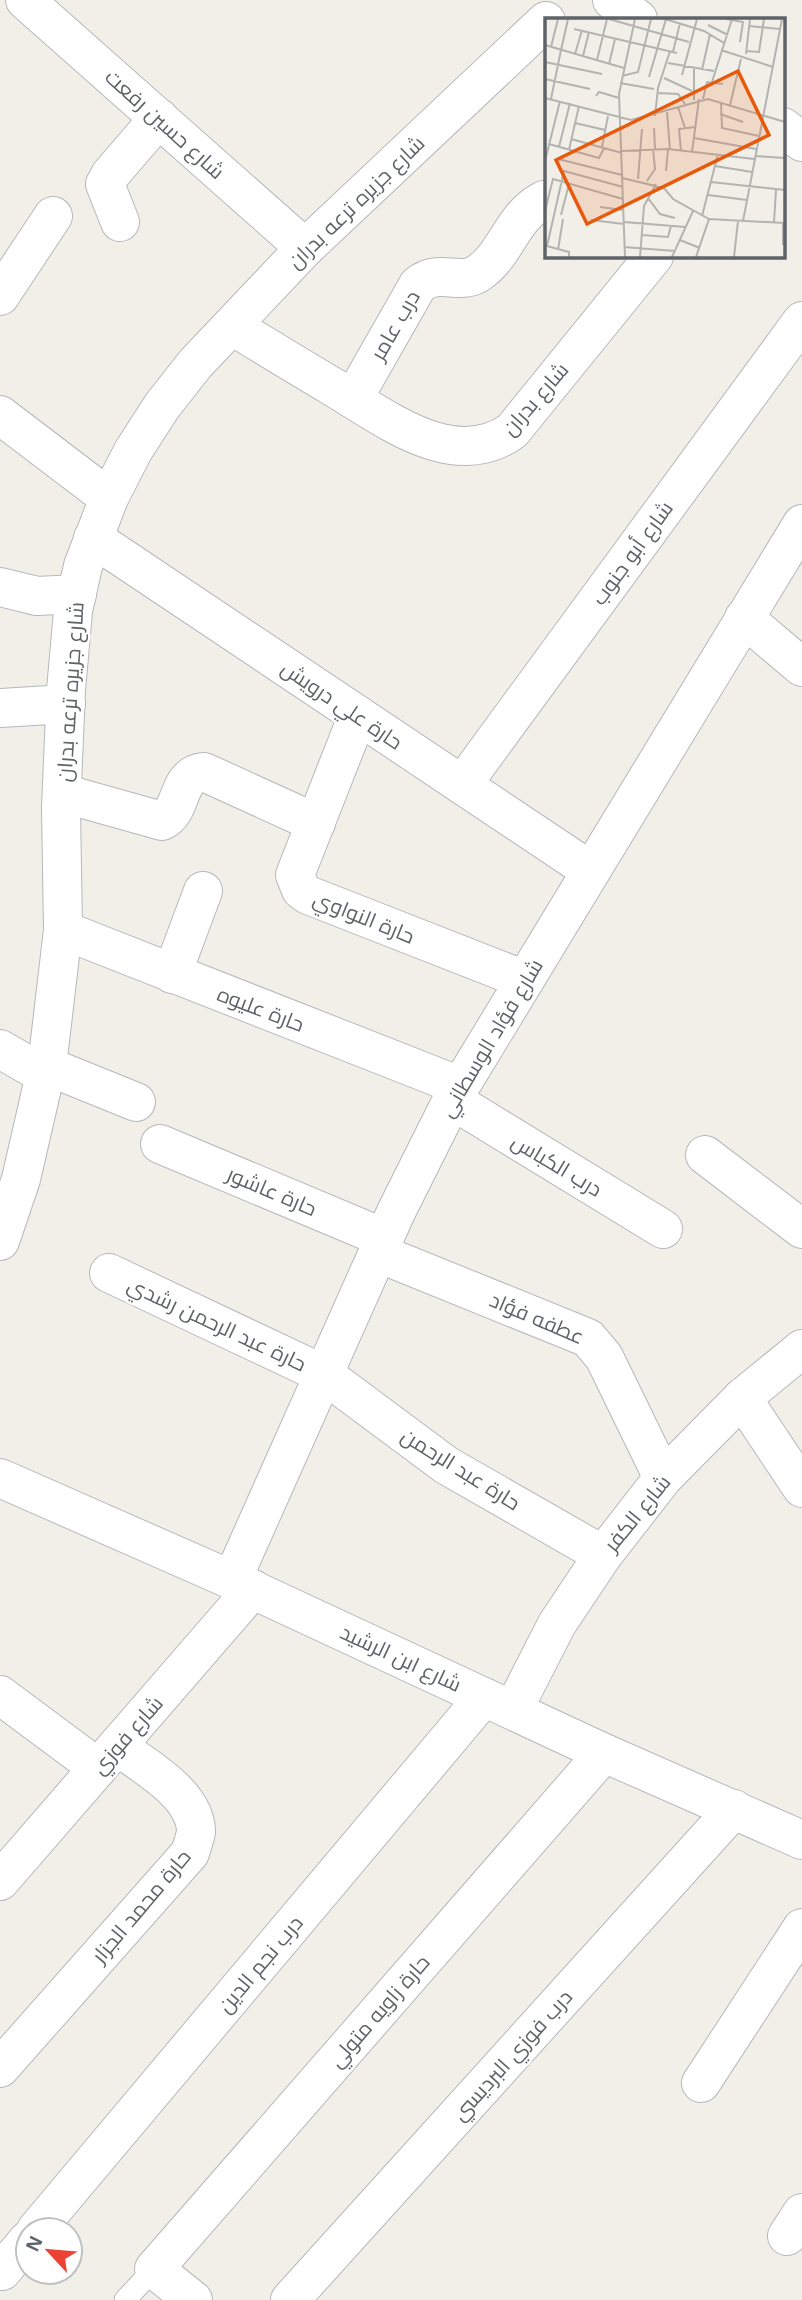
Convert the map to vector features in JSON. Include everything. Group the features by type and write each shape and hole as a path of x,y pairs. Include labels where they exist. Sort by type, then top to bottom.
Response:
{"street":[{"name":"شارع حسين رفعت","path":"25,0 305,248"},
{"name":"شارع جزيره ترعه بدران","path":"552,18 569,0"},
{"path":"612,0 637,18"},
{"name":"شارع جزيره ترعه بدران","path":"3,1225 11,1173 46,1070 63,930 62,793 73,611 93,538 109,498 133,451 162,406 195,364 305,248 545,26"},
{"path":"120,222 106,184 110,175 159,118"},
{"path":"784,128 802,142"},
{"name":"درب عامر","path":"353,399 418,285 432,276 465,278 482,271 521,217 531,206 544,200"},
{"path":"0,296 53,216"},
{"name":"شارع بدران","path":"232,326 409,433 450,445 481,446 498,441 512,431 653,257"},
{"name":"شارع أبو جنوب","path":"462,785 802,321"},
{"path":"0,415 109,498"},
{"name":"شارع فؤاد الوسطاني","path":"243,1584 325,1375 381,1245 456,1093 802,524"},
{"name":"حارة علي درويش","path":"93,538 591,871"},
{"path":"0,587 37,596 77,594"},
{"path":"744,618 802,667"},
{"path":"0,708 66,704"},
{"name":"حارة النواوي","path":"358,715 295,875 301,890 525,980"},
{"path":"62,793 162,821 172,814 185,782 197,773 204,772 316,823"},
{"path":"172,974 203,891"},
{"name":"حارة عليوه","path":"63,930 456,1093"},
{"path":"0,1049 46,1070 136,1102"},
{"name":"درب الكباس","path":"456,1093 663,1229"},
{"name":"حارة عاشور","path":"160,1143 381,1245"},
{"path":"705,1155 802,1229"},
{"name":"عطفه فؤاد","path":"381,1245 588,1338 604,1357 663,1478"},
{"name":"حارة عبد الرحمن رشدي","path":"109,1273 325,1375"},
{"name":"شارع الكفر","path":"499,1704 603,1555 663,1478 742,1398 802,1349"},
{"name":"حارة عبد الرحمن","path":"325,1375 446,1465 603,1555"},
{"path":"742,1398 802,1488"},
{"name":"شارع ابن الرشيد","path":"0,1478 243,1584 604,1753 802,1840"},
{"name":"شارع فوزي","path":"0,1881 108,1757 243,1584"},
{"name":"حارة محمد الجزار","path":"0,1695 108,1757 180,1793 192,1811 196,1832 190,1853 0,2067"},
{"name":"درب نجم الدين","path":"48,2216 499,1704"},
{"name":"حارة زاويه متولي","path":"154,2269 604,1753"},
{"name":"درب فوزي البرديسي","path":"307,2294 734,1809"},
{"path":"701,2083 802,1928"},
{"path":"2,2271 14,2257"},
{"path":"154,2269 193,2300"}],"lane":[{"path":"125,2300 154,2269"}]}
